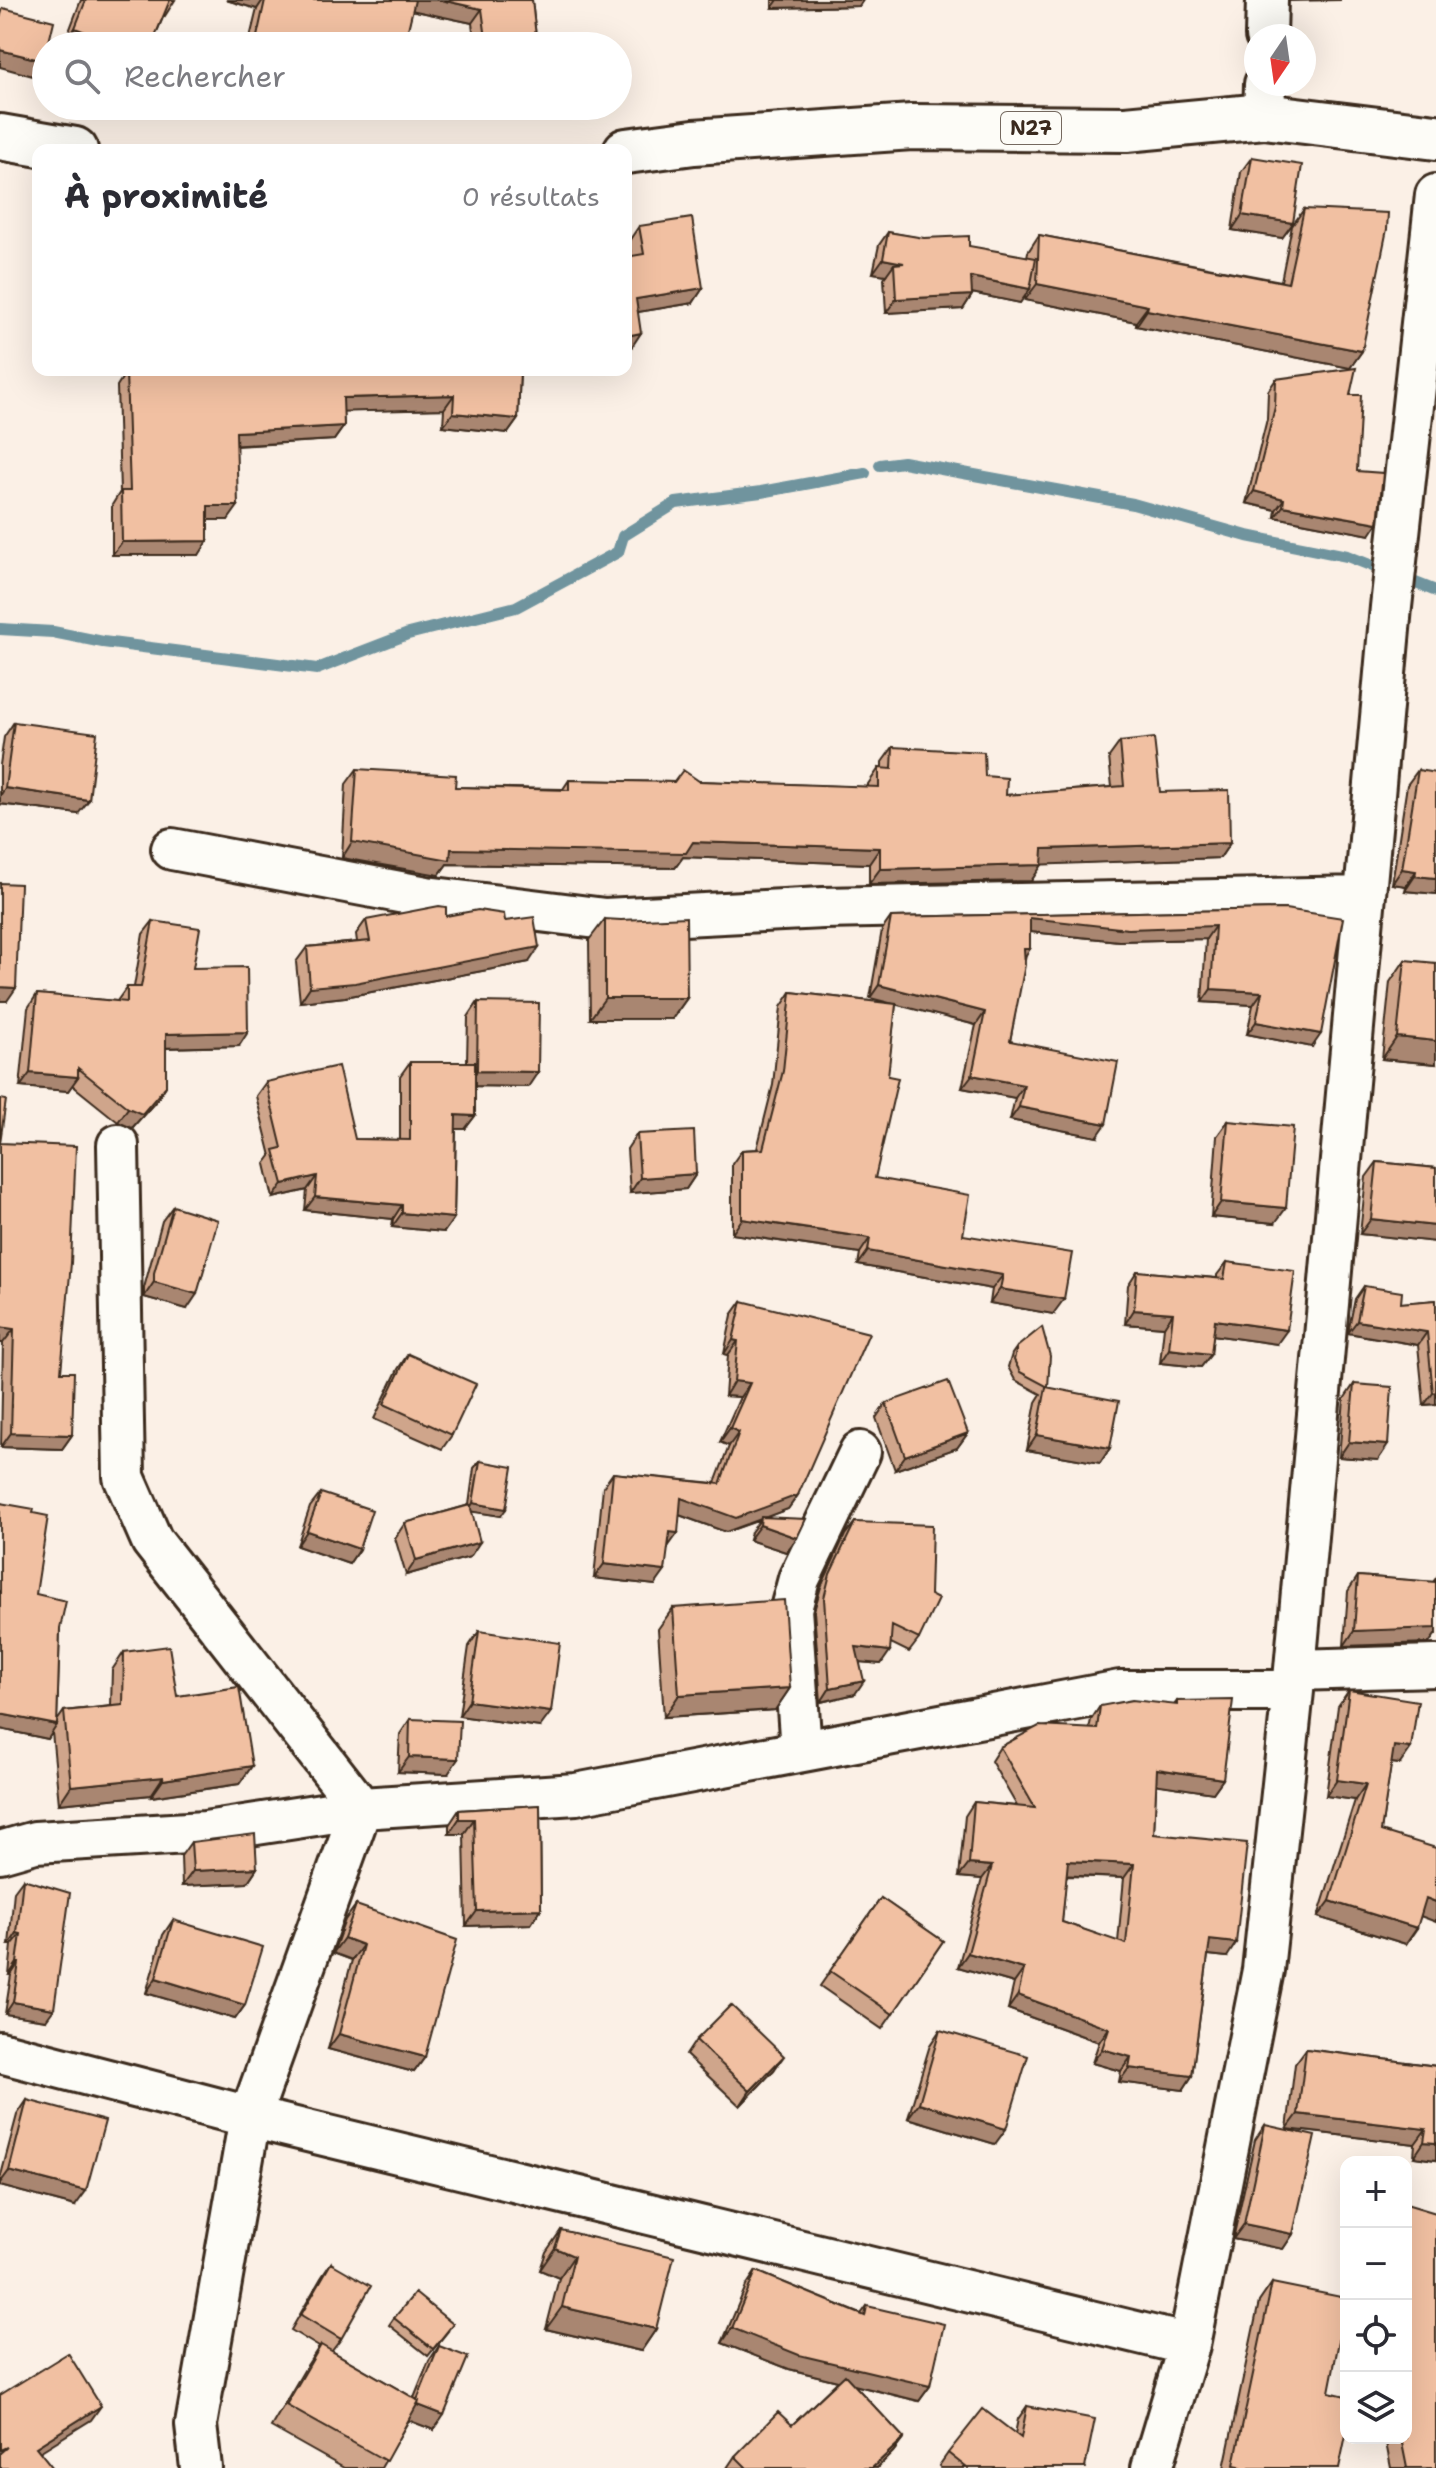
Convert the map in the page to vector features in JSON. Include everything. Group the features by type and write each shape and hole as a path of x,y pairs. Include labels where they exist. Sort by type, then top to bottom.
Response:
{"main road":[{"name":"N27","path":"632,150 694,142 912,127 1126,129 1264,100 1436,137"},
{"path":"0,137 40,144"}],"street":[{"path":"1266,24 1267,0"},
{"path":"1152,2468 1189,2345 1263,1970 1294,1680 1396,552 1436,195"},
{"path":"172,849 426,897 605,919 823,908 1364,897"},
{"path":"118,1145 124,1477 152,1541 361,1808"},
{"path":"801,1750 791,1609 799,1579 860,1452"},
{"path":"0,1852 35,1842 205,1832 361,1808 576,1794 1120,1691 1294,1680 1436,1666"},
{"path":"201,2468 196,2425 250,2117 361,1808"},
{"path":"0,2052 250,2117 1189,2345"}],"building":[{"path":"86,0 170,0 157,32 85,32 75,28"},
{"path":"265,0 415,0 407,32 258,32"},
{"path":"441,0 532,0 535,32 485,32 482,9"},
{"path":"3,8 54,21 51,32 32,32 32,58 0,50"},
{"path":"1252,157 1302,165 1293,223 1242,215"},
{"path":"1304,209 1388,213 1362,351 1147,310 1148,306 1037,284 1039,235 1288,283"},
{"path":"692,218 703,288 636,299 641,333 632,335 632,256 644,254 639,226"},
{"path":"888,232 924,238 969,236 969,246 1036,258 1030,289 971,277 972,295 896,299 894,264 904,263 883,259"},
{"path":"1356,368 1350,395 1361,395 1357,471 1383,473 1378,523 1283,506 1284,499 1254,491 1275,407 1276,379"},
{"path":"126,376 520,376 518,419 453,413 454,395 343,398 344,426 236,432 238,506 208,506 208,541 122,542 121,491 130,491"},
{"path":"14,722 97,733 89,800 5,788"},
{"path":"1154,738 1160,792 1229,790 1230,843 1043,849 1042,865 880,869 880,848 693,842 686,853 451,849 450,860 352,842 357,769 456,775 455,787 569,790 569,780 674,782 683,770 699,781 879,787 879,768 892,769 893,747 984,752 985,776 1007,778 1006,795 1124,786 1120,742"},
{"path":"1418,770 1436,773 1436,878 1415,876 1416,871 1402,869"},
{"path":"0,883 20,884 16,988 0,987"},
{"path":"446,907 446,916 478,910 504,914 505,921 534,917 539,947 355,983 310,987 307,947 370,941 366,920"},
{"path":"1285,909 1343,918 1321,1034 1256,1022 1262,992 1211,989 1215,926 1128,929 1030,918 1030,949 1024,949 1025,965 1010,1041 1118,1062 1106,1124 1019,1107 1024,1085 972,1075 985,1012 879,985 891,917"},
{"path":"686,917 687,998 605,998 605,919"},
{"path":"153,921 200,928 193,968 247,967 248,1032 166,1034 166,1086 142,1114 128,1108 78,1068 78,1077 30,1073 37,994 127,1002 127,987 141,987"},
{"path":"1405,960 1436,963 1436,1041 1397,1037"},
{"path":"791,992 896,1004 888,1076 898,1078 875,1178 970,1195 963,1235 1072,1253 1064,1299 1000,1289 1003,1275 868,1251 870,1238 742,1219 742,1150 763,1149 783,1071"},
{"path":"478,1002 539,1003 538,1072 477,1071"},
{"path":"410,1062 475,1062 475,1116 456,1115 454,1218 402,1213 402,1205 315,1197 317,1176 283,1184 274,1150 282,1148 266,1082 338,1066 355,1139 410,1140"},
{"path":"0,1099 6,1100 0,1143"},
{"path":"1228,1121 1293,1127 1286,1208 1221,1202"},
{"path":"694,1131 696,1174 640,1178 637,1134"},
{"path":"0,1143 76,1146 71,1263 61,1372 74,1372 72,1435 11,1433 14,1329 0,1327"},
{"path":"1377,1162 1436,1168 1436,1226 1371,1219"},
{"path":"173,1206 218,1220 197,1294 154,1282"},
{"path":"1227,1262 1295,1271 1287,1330 1215,1320 1211,1354 1169,1349 1173,1313 1134,1310 1137,1271 1224,1279"},
{"path":"1364,1286 1402,1292 1401,1303 1436,1300 1436,1392 1433,1393 1427,1332 1357,1321"},
{"path":"742,1301 869,1333 798,1495 736,1518 681,1498 678,1533 670,1532 665,1571 604,1564 613,1473 720,1484 739,1432 730,1428 750,1383 734,1381 738,1341 733,1340"},
{"path":"1042,1327 1050,1356 1048,1387 1020,1372 1014,1360 1017,1347"},
{"path":"408,1354 476,1384 452,1435 384,1404"},
{"path":"948,1381 968,1433 905,1456 886,1403"},
{"path":"1354,1384 1392,1387 1388,1445 1349,1442"},
{"path":"1046,1387 1119,1401 1110,1448 1037,1435"},
{"path":"480,1461 513,1467 506,1509 473,1503"},
{"path":"321,1493 372,1510 359,1549 307,1531"},
{"path":"0,1503 34,1509 33,1513 48,1516 36,1594 66,1601 60,1628 57,1725 0,1714"},
{"path":"470,1505 480,1542 416,1560 405,1523"},
{"path":"761,1517 806,1519 797,1538 760,1525"},
{"path":"855,1522 932,1525 930,1595 938,1599 919,1639 892,1626 890,1651 856,1647 864,1681 830,1688 824,1598 830,1574"},
{"path":"1358,1576 1436,1582 1436,1628 1354,1631"},
{"path":"784,1600 790,1688 679,1695 673,1608"},
{"path":"479,1631 560,1643 551,1712 469,1701"},
{"path":"169,1646 177,1696 239,1687 252,1766 163,1780 163,1777 71,1786 64,1711 123,1705 124,1652"},
{"path":"1349,1690 1418,1701 1411,1748 1394,1746 1381,1831 1436,1848 1436,1902 1426,1898 1417,1928 1330,1901 1366,1784 1337,1780"},
{"path":"1132,1700 1177,1705 1177,1701 1233,1700 1223,1779 1157,1769 1154,1834 1247,1843 1236,1943 1210,1940 1192,2076 1129,2068 1131,2057 1102,2049 1109,2028 1018,1995 1024,1969 968,1953 992,1866 969,1864 974,1802 1035,1808 1000,1747 1039,1726 1097,1729 1100,1706","holes":["1068,1861 1134,1864 1126,1944 1062,1922"]},
{"path":"410,1719 460,1721 458,1759 409,1757"},
{"path":"540,1805 541,1909 477,1911 474,1819 459,1819 459,1810"},
{"path":"255,1834 257,1868 193,1871 191,1842"},
{"path":"23,1879 70,1893 54,2009 13,2002 19,1963 21,1934 17,1933"},
{"path":"881,1898 943,1941 893,2014 830,1971"},
{"path":"356,1905 457,1940 425,2057 339,2034 363,1945 344,1938"},
{"path":"173,1920 263,1947 245,2005 156,1978"},
{"path":"731,2005 784,2056 750,2091 696,2040"},
{"path":"940,2030 1028,2056 1006,2129 919,2103"},
{"path":"1306,2049 1436,2066 1436,2143 1424,2142 1426,2129 1298,2114"},
{"path":"27,2100 105,2121 86,2191 9,2171"},
{"path":"1265,2125 1315,2136 1293,2234 1244,2224"},
{"path":"1412,2206 1436,2213 1436,2468 1407,2468 1402,2444 1412,2444"},
{"path":"561,2230 674,2257 656,2329 562,2307 574,2256 555,2248"},
{"path":"331,2263 371,2286 341,2339 301,2315"},
{"path":"756,2271 865,2316 867,2306 944,2324 930,2386 799,2355 732,2328"},
{"path":"1272,2283 1340,2297 1340,2336 1329,2392 1340,2395 1340,2444 1344,2444 1339,2468 1238,2468 1234,2465"},
{"path":"415,2293 453,2324 433,2349 394,2318"},
{"path":"321,2345 419,2401 386,2461 286,2405"},
{"path":"439,2346 468,2357 444,2415 418,2405 417,2400"},
{"path":"68,2353 101,2406 36,2447 53,2468 0,2468 0,2453 7,2447 0,2450 0,2395"},
{"path":"845,2375 904,2438 872,2468 747,2468 735,2456 778,2412 792,2425"},
{"path":"1027,2406 1095,2419 1085,2468 967,2468 948,2453 983,2409 1021,2438"}],"waterway":[{"path":"880,465 903,462 1133,504 1247,536 1347,556 1436,591"},
{"path":"0,629 53,632 103,642 317,669 408,634 516,607 618,552 623,536 676,503 761,492 865,473"}]}
